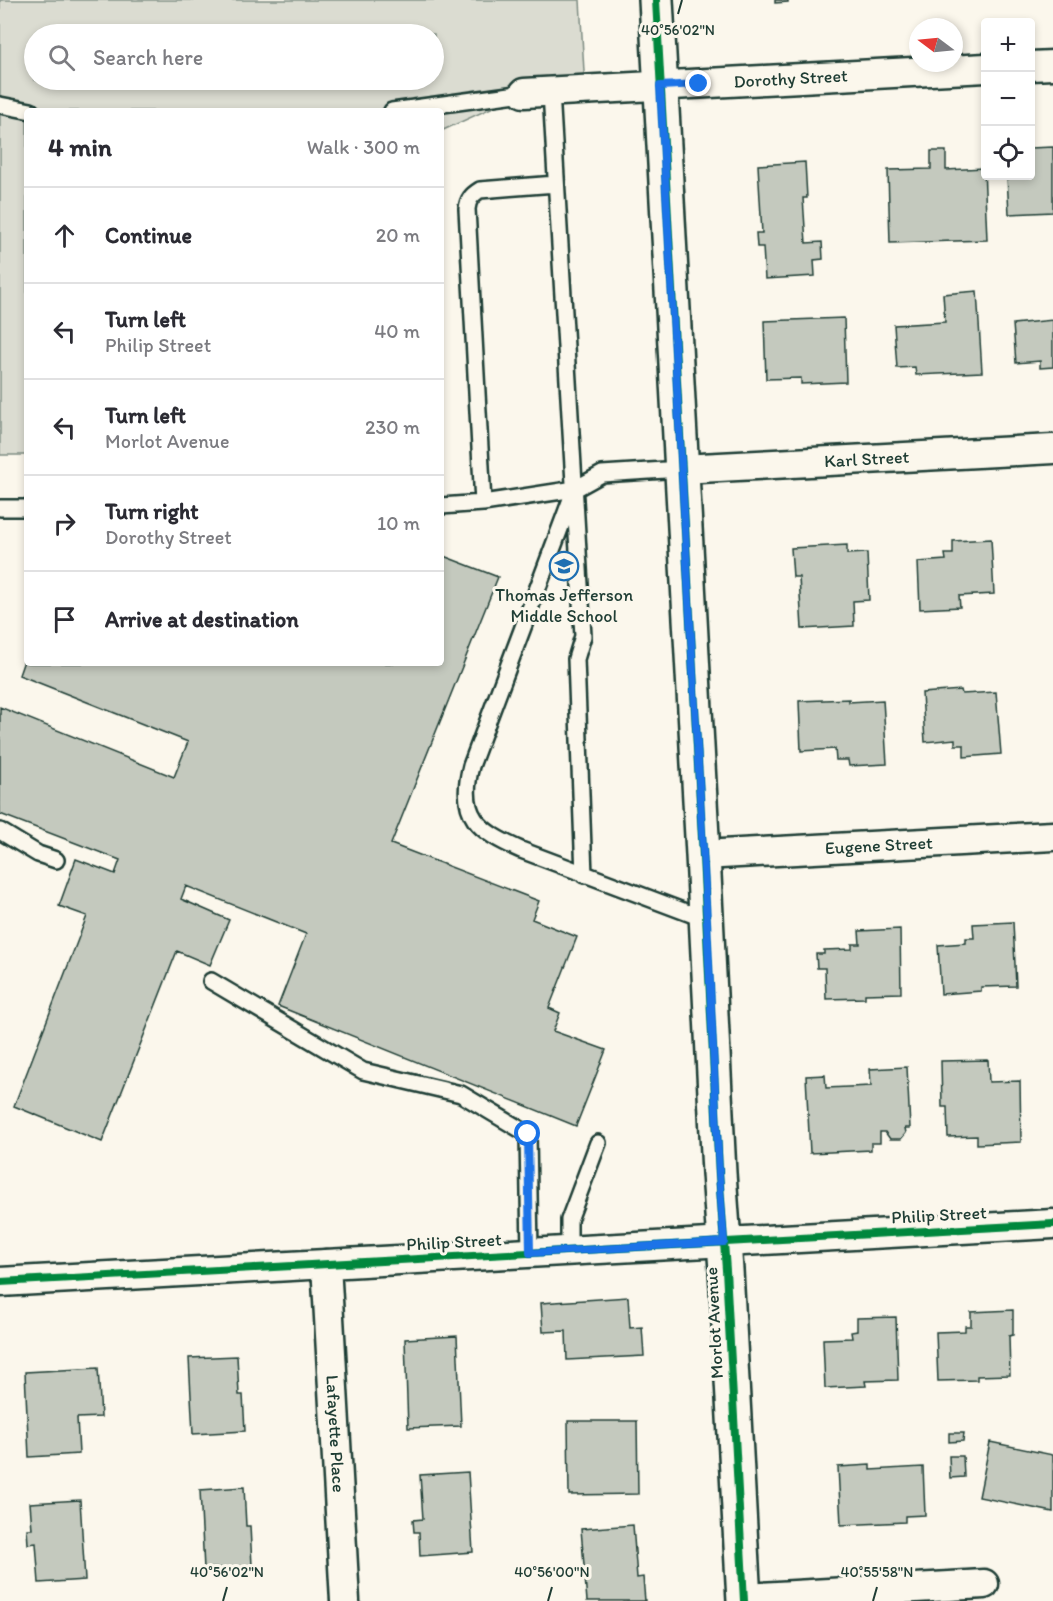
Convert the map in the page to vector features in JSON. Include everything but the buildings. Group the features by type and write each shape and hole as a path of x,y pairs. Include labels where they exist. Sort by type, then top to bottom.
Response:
{"street":[{"name":"Morlot Avenue","path":"656,0 744,1600"},
{"path":"1035,66 1053,64"},
{"name":"Dorothy Street","path":"537,92 981,68"},
{"name":"Karl Street","path":"681,470 1053,449"},
{"name":"Eugene Street","path":"703,855 1053,836"},
{"name":"Philip Street","path":"0,1282 1053,1224"},
{"name":"Lafayette Place","path":"326,1264 345,1601"},
{"path":"744,1600 984,1584"}],"lane":[{"path":"415,108 537,92 556,183 575,489 583,636 576,659 585,875"},
{"path":"0,105 24,110"},
{"path":"483,503 468,202 480,190 556,183"},
{"path":"444,506 483,503 575,489 602,474 681,470"},
{"path":"575,489 471,766 466,782 468,806 485,832 500,841 707,921"},
{"path":"0,508 24,508"},
{"path":"0,831 38,855 56,860"},
{"path":"211,981 363,1071 461,1094 528,1134 530,1253"},
{"path":"569,1251 569,1220 598,1143"}],"shaded area":[{"path":"0,0 580,0 585,90 524,93 444,130 444,108 24,108 24,455 0,455"}],"cycle path":[{"path":"656,0 744,1601"},
{"path":"0,1282 1053,1224"}],"place":[{"name":"Thomas Jefferson Middle School","path":"564,566"}],"route":[{"path":"528,1134 530,1253 724,1242 660,86 699,84"}]}
